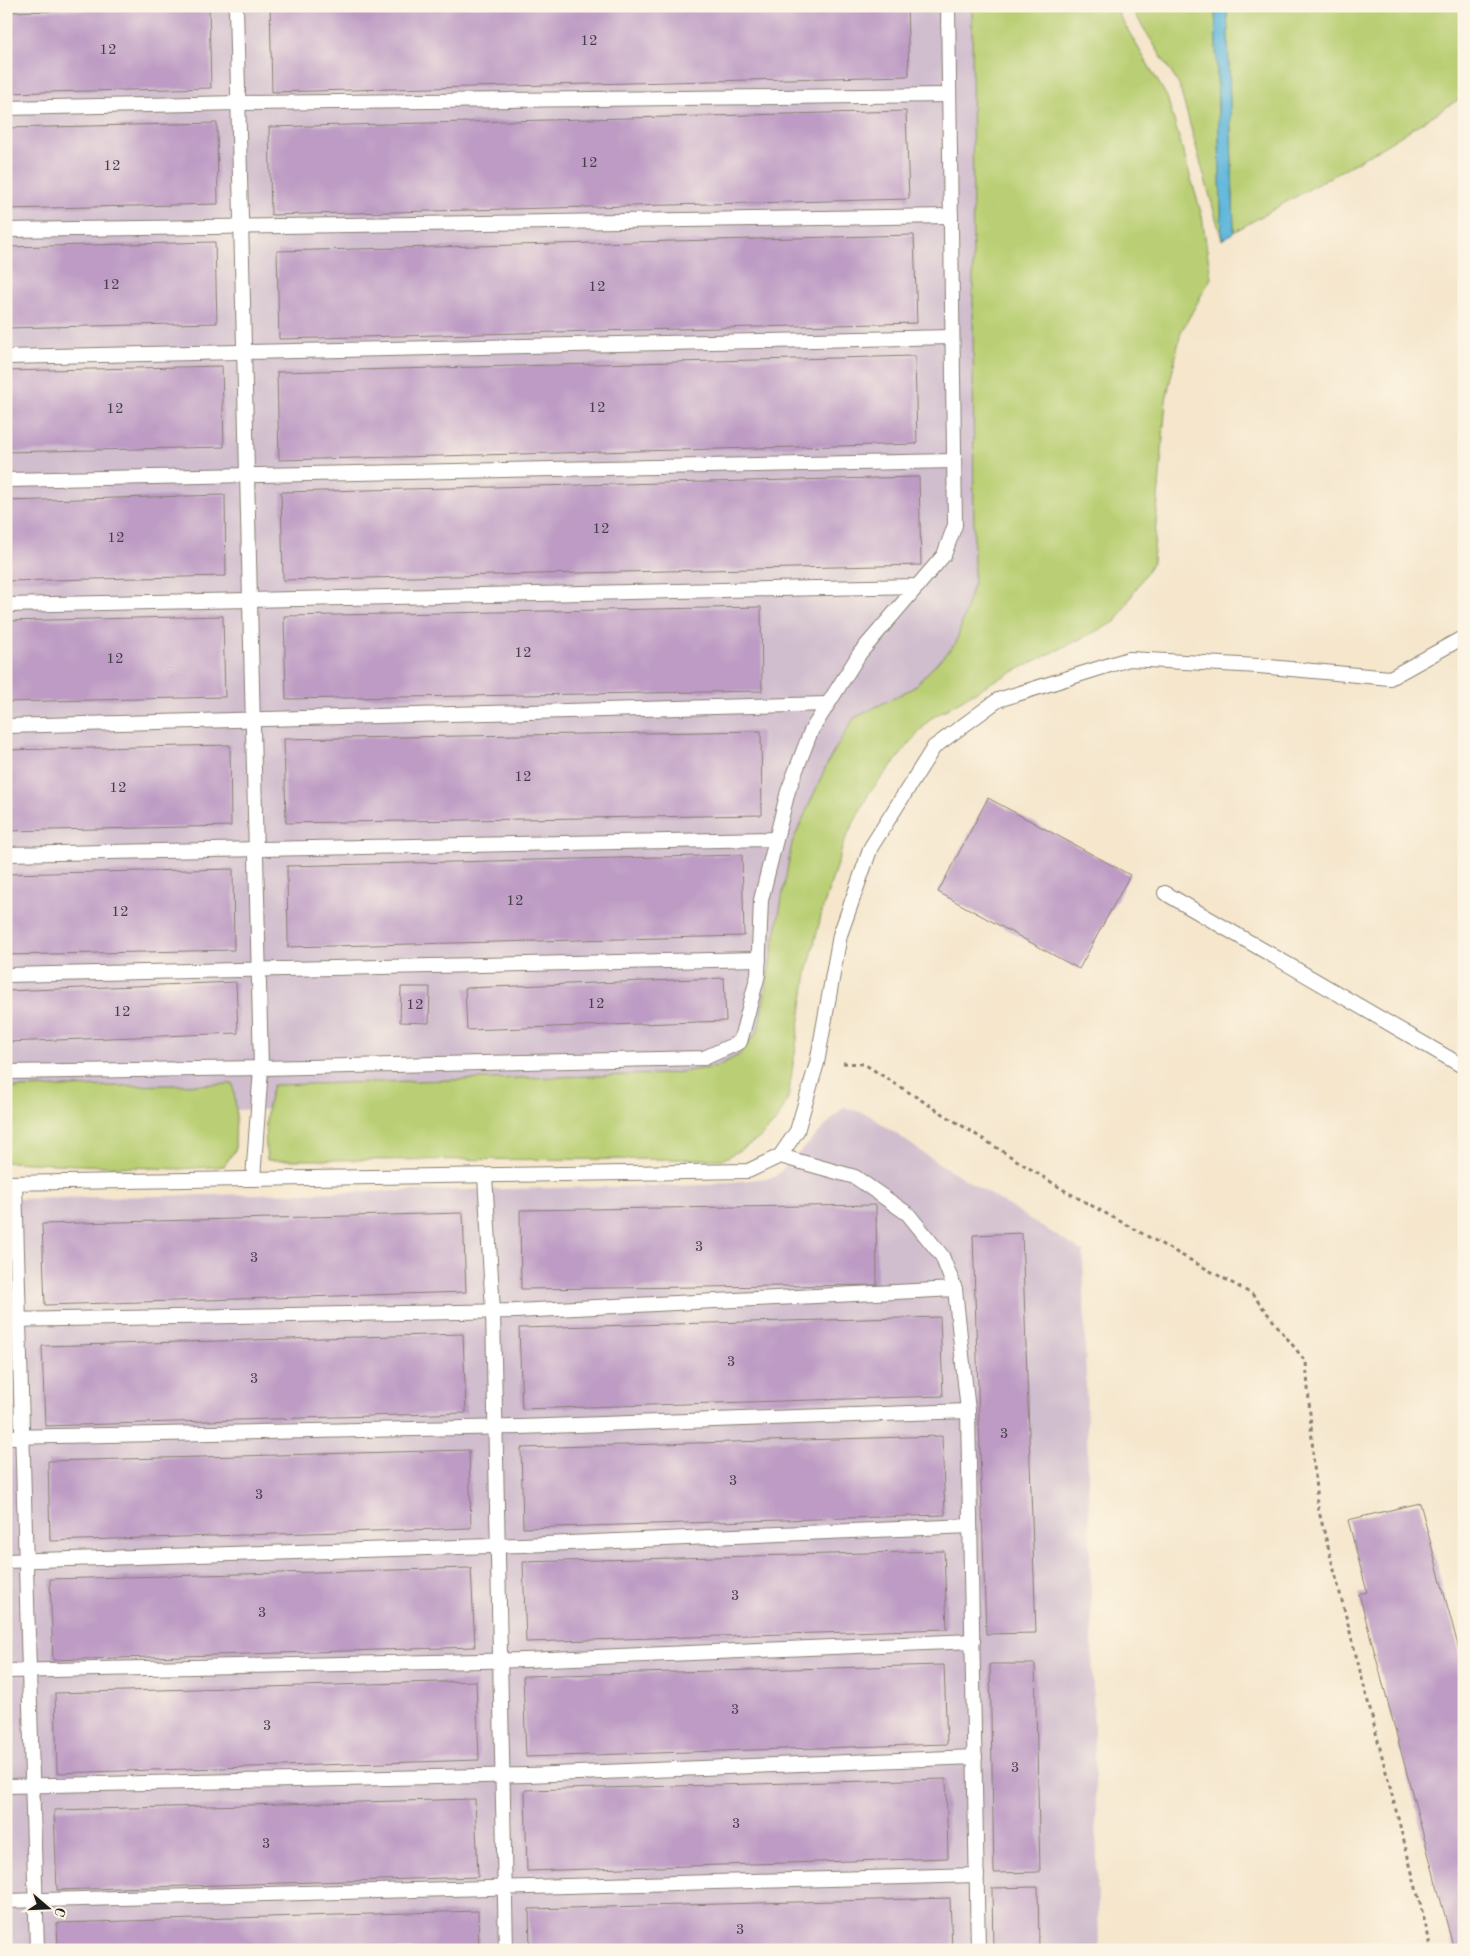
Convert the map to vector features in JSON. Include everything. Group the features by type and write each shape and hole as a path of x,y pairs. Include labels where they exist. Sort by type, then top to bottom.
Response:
{"lane":[{"path":"236,6 261,1068 253,1179"},
{"path":"6,1072 704,1058 740,1042 758,975 761,900 788,791 811,731 860,653 944,555 955,525 948,6"},
{"path":"6,108 238,103 949,95"},
{"path":"6,230 951,216"},
{"path":"6,357 952,337"},
{"path":"6,480 954,461"},
{"path":"6,605 250,602 918,586"},
{"path":"37,1950 22,1437 12,1320 10,1183 748,1171 780,1156 797,1131 817,1063 840,936 871,847 934,747 998,700 1129,659 1259,666 1390,678 1464,637"},
{"path":"6,726 828,704"},
{"path":"6,854 776,839"},
{"path":"1166,893 1464,1067"},
{"path":"6,975 758,959"},
{"path":"780,1156 855,1177 908,1214 942,1256 954,1289 968,1411 978,1950"},
{"path":"485,1176 493,1311 506,1950"},
{"path":"12,1320 493,1311 954,1289"},
{"path":"6,1437 496,1428 968,1411"},
{"path":"6,1561 497,1546 970,1526"},
{"path":"6,1671 499,1661 972,1641"},
{"path":"6,1786 502,1776 975,1757"},
{"path":"6,1901 505,1889 977,1874"}],"path":[{"path":"817,1063 864,1064 1067,1192 1252,1294 1306,1362 1317,1504 1432,1950"}],"shaded area":[{"path":"6,6 997,6 984,613 882,728 767,1043 638,1106 6,1112"},
{"path":"844,1107 869,1115 929,1157 1083,1252 1099,1950 6,1950 6,1199 706,1185 775,1177"}],"green space":[{"path":"972,6 1116,6 1119,15 1167,97 1202,216 1211,278 1181,332 1166,400 1153,562 1115,622 992,682 930,719 869,793 844,842 823,908 807,973 788,1098 777,1121 757,1140 724,1159 267,1160 266,1122 273,1085 665,1074 716,1067 739,1055 758,1031 792,843 829,760 854,718 913,688 956,643 974,582"},
{"path":"1130,6 1215,6 1222,240 1179,85"},
{"path":"1227,6 1464,6 1464,96 1386,145 1234,232"},
{"path":"233,1084 236,1110 235,1150 224,1166 179,1169 6,1162 6,1088"}],"water":[{"path":"1215,6 1227,6 1234,232 1222,240"}],"building":[{"path":"270,6 907,6 909,76 272,92"},
{"path":"209,7 211,88 6,93 6,12"},
{"path":"906,111 909,199 271,215 269,127"},
{"path":"217,123 218,204 6,209 6,128"},
{"path":"914,235 917,323 279,339 277,251"},
{"path":"215,242 217,323 6,328 6,247"},
{"path":"915,356 917,444 279,460 277,372"},
{"path":"222,366 224,447 6,452 6,371"},
{"path":"919,477 921,565 283,580 281,492"},
{"path":"225,495 226,576 6,581 6,501"},
{"path":"761,607 762,691 286,699 284,616"},
{"path":"223,616 225,697 6,702 6,621"},
{"path":"761,731 762,815 286,823 284,739"},
{"path":"230,745 231,826 6,831 6,750"},
{"path":"988,798 1130,875 1079,969 938,892"},
{"path":"742,855 744,936 288,947 287,866"},
{"path":"233,869 234,950 6,955 6,874"},
{"path":"724,978 726,1021 467,1030 465,988"},
{"path":"236,982 238,1033 6,1042 6,991"},
{"path":"401,987 430,987 429,1023 400,1022"},
{"path":"876,1205 877,1285 521,1289 520,1210"},
{"path":"463,1213 466,1292 45,1305 42,1224"},
{"path":"1022,1233 1036,1633 986,1634 973,1235"},
{"path":"940,1317 943,1396 522,1409 519,1328"},
{"path":"463,1334 466,1413 45,1426 42,1346"},
{"path":"942,1436 945,1515 523,1528 521,1448"},
{"path":"469,1450 471,1528 50,1541 48,1461"},
{"path":"1420,1503 1464,1668 1464,1950 1454,1950 1359,1594 1367,1592 1348,1520"},
{"path":"944,1551 947,1629 526,1642 523,1562"},
{"path":"471,1568 475,1647 53,1660 50,1579"},
{"path":"990,1664 1035,1664 1040,1872 994,1873"},
{"path":"944,1665 947,1744 526,1757 523,1676"},
{"path":"476,1681 479,1760 57,1773 55,1693"},
{"path":"946,1779 948,1858 527,1871 525,1790"},
{"path":"475,1799 478,1877 57,1890 54,1810"},
{"path":"1038,1887 1039,1950 993,1950 992,1888"},
{"path":"950,1898 952,1950 530,1950 529,1909"},
{"path":"478,1911 479,1950 58,1950 57,1923"}]}
